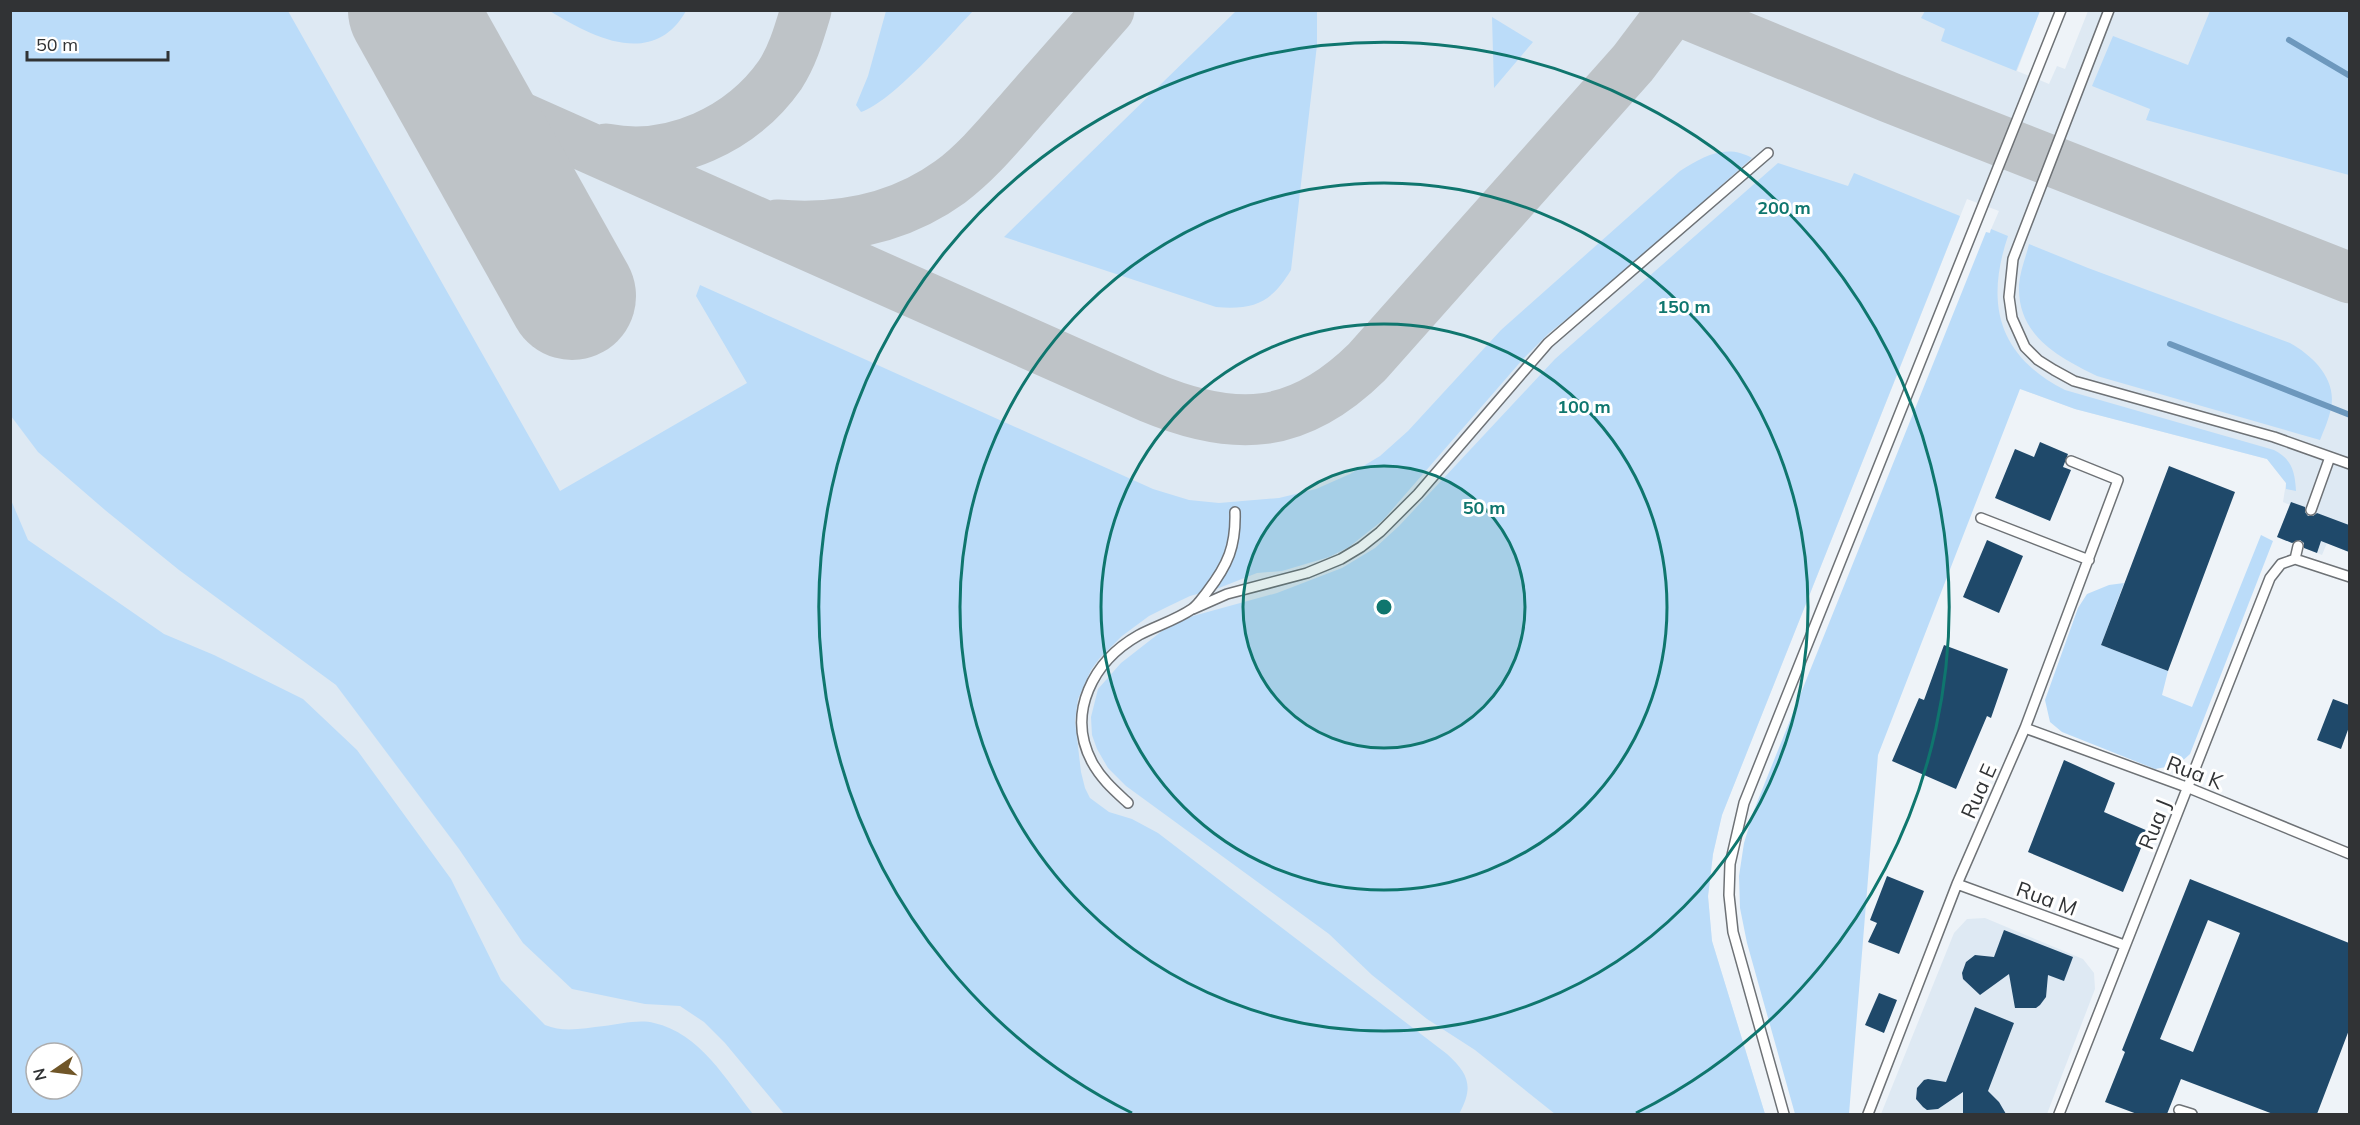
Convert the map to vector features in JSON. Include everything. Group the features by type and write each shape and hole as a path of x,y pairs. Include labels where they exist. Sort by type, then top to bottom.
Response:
{"lane":[{"path":"1784,1114 1732,932 1729,875 1735,835 1744,802 2061,10"},
{"path":"2109,10 2013,259 2008,297 2018,335 2025,347 2038,360 2074,381 2274,437 2349,464"},
{"path":"1128,803 1105,781 1084,745 1081,725 1083,707 1089,686 1098,669 1129,642 1193,609 1227,594 1307,573 1341,559 1367,542 1418,494 1548,343 1768,153"},
{"path":"2311,510 2330,457"},
{"name":"Rua E","path":"1868,1114 1957,884 2025,728 2118,480 2071,460"},
{"path":"1193,609 1228,558 1236,531 1235,512"},
{"path":"1981,518 2089,560"},
{"path":"2298,546 2295,559 2349,576"},
{"name":"Rua J","path":"2059,1114 2271,578 2281,564 2295,559"},
{"name":"Rua K","path":"2025,728 2188,788 2349,854"},
{"name":"Rua M","path":"1957,884 2124,945"},
{"path":"2179,1110 2192,1114"}],"shaded area":[{"path":"1925,10 2040,11 2016,71 1941,41 1945,29 1921,18"},
{"path":"2040,10 2017,71 2049,84 2057,66 2065,69 2088,11 2349,11 2349,552 2327,543 2322,555 2277,537 2290,505 2283,502 2286,483 2267,459 2075,409 2026,391 1989,313 1989,234 1999,211 1967,199 1722,815 1713,854 1708,897 1712,941 1765,1114 122,1114 11,910 10,11"},
{"path":"11,11 288,11 560,491 747,383 696,296 700,285 1153,489 1189,500 1219,503 1279,498 1316,489 1350,474 1380,456 1408,431 1501,330 1680,171 1706,157 1723,152 1733,152 1752,158 1612,283 1549,333 1523,359 1383,520 1349,547 1329,557 1282,571 1257,573 1219,588 1190,596 1149,616 1122,636 1099,659 1091,670 1078,699 1075,721 1081,772 1090,798 1109,812 1132,819 1158,833 1447,1054 1460,1068 1467,1081 1467,1096 1459,1114 784,1114 725,1043 704,1022 680,1006 645,1004 572,989 523,943 459,849 336,685 179,570 105,510 38,452 11,416"},
{"path":"550,11 686,11 672,29 657,39 640,43 603,38"},
{"path":"886,11 973,11 904,82 874,106 861,112 856,105 868,76"},
{"path":"1236,11 1317,11 1317,45 1291,270 1276,290 1260,302 1251,305 1216,307 1004,237"},
{"path":"2210,11 2349,11 2349,175 2146,120 2150,109 2092,86 2113,36 2188,65"},
{"path":"1492,17 1533,42 1494,88"},
{"path":"1778,163 1848,186 1854,173 1960,216 1722,815 1713,854 1708,896 1712,941 1765,1114 1555,1114 1475,1050 1427,1019 1372,975 1329,934 1126,786 1108,768 1097,749 1092,735 1091,717 1098,689 1121,663 1162,631 1193,616 1277,593 1342,568 1375,548 1399,526 1555,359"},
{"path":"1991,229 2008,236 1998,284 1998,306 2003,326 2011,344 2042,376 2065,390 2274,450 2289,462 2295,478 2296,491 2286,489 2286,483 2267,459 2075,409 2020,389 1878,755 1849,1114 1795,1114 1747,943 1740,908 1739,876 1744,843 1754,810 1986,232 1990,233"},
{"path":"2029,244 2299,348 2315,362 2327,378 2330,387 2331,408 2320,440 2097,376 2068,361 2043,342 2033,331 2020,303 2019,285"},
{"path":"11,500 28,540 164,634 214,655 303,699 357,750 451,879 501,980 545,1025 559,1029 574,1029 642,1022 670,1028 698,1047 711,1060 753,1114 11,1114"},
{"path":"2261,535 2273,541 2190,754 2178,765 2155,769 2062,732 2050,722 2045,700 2078,608 2087,594 2109,585 2124,583 2101,645 2168,671 2162,695 2192,707"},
{"path":"1985,918 2083,959 2094,973 2095,989 2047,1114 1881,1114 1954,933 1967,919"}],"building":[{"path":"2040,442 2068,454 2063,467 2071,470 2050,521 1995,498 2015,449 2034,457"},
{"path":"2169,466 2235,492 2168,671 2101,645"},
{"path":"2291,502 2305,507 2308,516 2317,513 2349,525 2349,552 2321,541 2317,553 2304,548 2304,543 2300,540 2292,543 2277,537"},
{"path":"1987,540 2023,556 1999,613 1963,597"},
{"path":"1944,645 2008,669 1991,718 1987,716 1956,789 1892,761 1919,698 1924,700"},
{"path":"2333,699 2349,705 2349,727 2341,749 2317,740"},
{"path":"2064,760 2115,783 2104,812 2148,831 2123,892 2028,852"},
{"path":"1887,876 1924,891 1899,954 1868,942 1877,923 1870,920"},
{"path":"2190,879 2349,943 2349,1030 2317,1114 2273,1114 2181,1079 2167,1114 2137,1114 2105,1102 2125,1052 2122,1050","holes":["2208,920 2240,933 2193,1052 2160,1039"]},
{"path":"2004,930 2073,957 2064,981 2048,975 2046,997 2036,1008 2015,1008 2009,974 1980,995 1963,979 1962,973 1966,962 1975,955 1994,957"},
{"path":"1879,993 1897,1000 1884,1033 1865,1025"},
{"path":"1975,1007 2014,1023 1988,1091 1999,1102 2006,1114 1963,1114 1963,1092 1938,1109 1927,1110 1916,1099 1917,1088 1928,1079 1946,1082"}],"waterway":[{"path":"2289,40 2350,76"},
{"path":"2170,344 2350,415"}],"taxiway":[{"path":"416,10 446,56 467,81 494,103 511,113 1149,397 1180,409 1238,420 1264,418 1290,412 1316,401 1341,385 1367,362 1633,63 1673,10"},
{"path":"606,149 631,152 656,151 680,146 726,126 746,111 780,75 792,52 806,10"},
{"path":"777,225 823,226 868,219 910,205 930,195 960,174 987,148 1109,10"},
{"path":"1677,10 1891,98 2350,278"}],"runway":[{"path":"412,10 572,296"}]}
